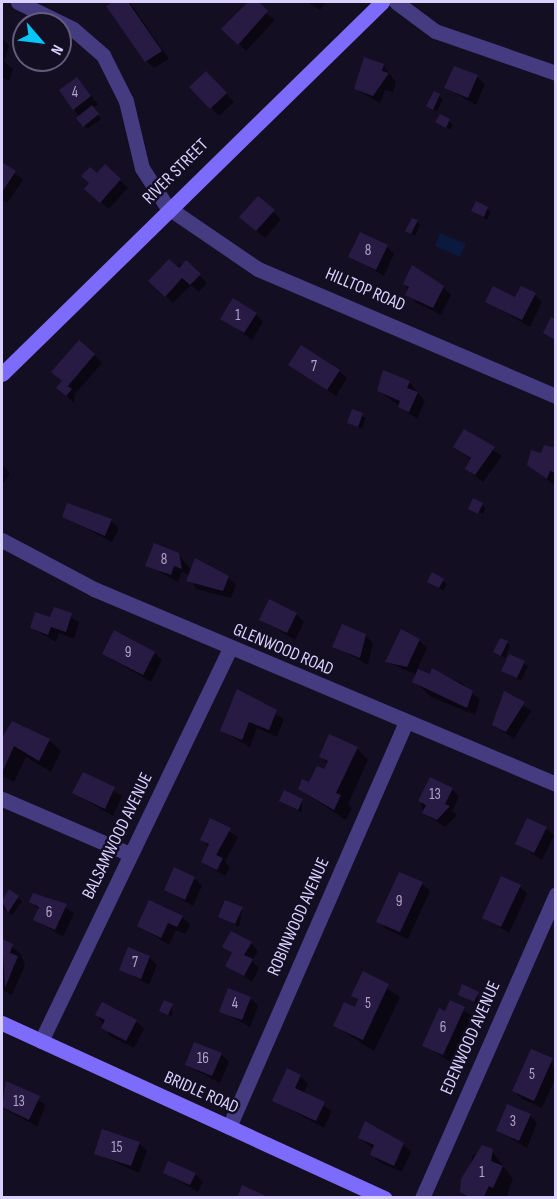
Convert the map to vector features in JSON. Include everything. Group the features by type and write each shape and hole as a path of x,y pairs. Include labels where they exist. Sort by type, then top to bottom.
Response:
{"main road":[{"name":"RIVER STREET","path":"2,374 168,207 382,2"},
{"name":"BRIDLE ROAD","path":"2,1023 385,1197"}],"street":[{"path":"18,2 73,29 103,56 126,101 141,168 168,207"},
{"path":"396,2 435,31 555,73"},
{"name":"HILLTOP ROAD","path":"168,207 258,269 555,396"},
{"name":"GLENWOOD ROAD","path":"2,540 94,589 230,649 555,784"},
{"name":"BALSAMWOOD AVENUE","path":"41,1041 230,649"},
{"name":"ROBINWOOD AVENUE","path":"229,1126 406,722"},
{"path":"2,799 130,854"},
{"name":"EDENWOOD AVENUE","path":"423,1197 555,894"}],"water":[{"path":"440,233 466,244 460,257 435,246"}],"building":[{"path":"112,2 128,2 162,51 145,62 106,6"},
{"path":"248,2 259,2 268,11 238,45 221,29"},
{"path":"364,57 384,64 382,71 389,73 373,96 354,89"},
{"path":"454,66 478,75 468,98 444,88"},
{"path":"206,71 227,93 210,109 189,87"},
{"path":"77,77 91,96 73,110 59,90"},
{"path":"434,91 440,94 433,110 426,106"},
{"path":"92,105 99,114 83,127 76,118"},
{"path":"440,114 450,119 446,128 435,122"},
{"path":"2,162 16,171 2,192"},
{"path":"105,164 121,179 100,203 84,189 89,183 81,176 90,167 97,173"},
{"path":"258,196 275,210 256,231 239,217"},
{"path":"476,201 488,207 484,217 471,211"},
{"path":"412,218 418,220 411,234 405,231"},
{"path":"360,232 388,245 376,270 348,257"},
{"path":"169,259 179,268 186,260 201,274 190,285 182,278 165,297 148,281"},
{"path":"412,265 444,286 433,308 405,295 409,287 403,284"},
{"path":"493,286 515,297 521,286 536,293 522,320 485,302"},
{"path":"233,298 257,313 244,333 220,319"},
{"path":"551,317 556,320 556,340 543,333"},
{"path":"79,340 95,354 68,386 72,389 66,396 56,388 62,381 51,372"},
{"path":"301,345 340,370 327,390 288,365"},
{"path":"383,370 410,381 407,388 418,392 409,412 398,407 400,401 377,391"},
{"path":"352,409 363,413 358,427 347,423"},
{"path":"464,429 495,447 475,475 465,469 471,458 453,447"},
{"path":"544,445 556,448 556,473 550,471 547,479 527,465 531,450 541,453"},
{"path":"473,498 483,503 478,514 468,509"},
{"path":"67,503 112,519 105,536 62,517"},
{"path":"154,543 179,553 182,569 174,566 171,575 145,566"},
{"path":"195,558 229,576 223,591 186,581"},
{"path":"432,572 444,579 439,588 427,582"},
{"path":"269,599 297,613 287,633 259,620"},
{"path":"54,607 72,613 66,632 51,627 48,635 30,628 35,612 50,617"},
{"path":"342,624 366,634 360,658 332,647"},
{"path":"401,629 420,639 407,667 385,662"},
{"path":"114,630 155,652 143,675 102,654"},
{"path":"500,638 508,641 501,656 493,652"},
{"path":"509,654 525,661 517,678 501,671"},
{"path":"432,668 473,691 467,708 412,682 418,669 430,674"},
{"path":"237,689 277,710 269,730 249,722 242,740 220,731"},
{"path":"504,691 525,702 506,732 492,725"},
{"path":"12,721 50,739 39,761 14,746 2,773 2,738"},
{"path":"329,734 358,747 336,793 341,795 334,810 298,789 302,779 309,782 317,766 324,769 328,761 319,757"},
{"path":"83,772 115,787 105,809 72,793"},
{"path":"430,777 453,788 445,804 450,806 437,820 422,813 426,805 418,801"},
{"path":"284,790 303,799 298,810 279,801"},
{"path":"210,818 231,828 216,855 223,858 217,870 201,862 209,844 200,840"},
{"path":"527,818 547,827 534,853 515,844"},
{"path":"174,867 195,877 185,900 164,890"},
{"path":"399,872 423,882 400,932 376,922"},
{"path":"501,876 521,885 501,927 482,918"},
{"path":"9,889 19,896 8,913 2,901"},
{"path":"33,893 67,904 55,930 33,920 39,907 29,902"},
{"path":"149,900 183,916 177,927 168,923 161,938 137,926"},
{"path":"225,900 243,907 235,924 218,917"},
{"path":"231,931 252,942 244,955 253,959 244,976 225,966 232,953 222,947"},
{"path":"2,939 13,944 10,953 18,956 5,988"},
{"path":"128,947 150,956 141,979 119,970"},
{"path":"363,971 389,984 363,1040 333,1026 344,1002 355,1007 358,999 351,996"},
{"path":"462,984 479,992 474,1002 458,995"},
{"path":"228,988 251,997 242,1020 219,1012"},
{"path":"164,1000 173,1004 168,1015 159,1011"},
{"path":"450,1000 465,1007 443,1055 422,1046 439,1008 445,1011"},
{"path":"102,1002 137,1020 126,1041 101,1028 105,1020 95,1015"},
{"path":"194,1042 222,1053 212,1076 185,1065"},
{"path":"531,1049 553,1058 534,1101 512,1091"},
{"path":"287,1068 301,1075 295,1088 325,1102 316,1121 272,1101"},
{"path":"6,1081 40,1096 29,1120 2,1107"},
{"path":"507,1104 531,1114 519,1141 496,1131"},
{"path":"365,1121 404,1143 394,1166 370,1155 374,1145 358,1138"},
{"path":"102,1129 140,1142 131,1166 94,1154"},
{"path":"482,1145 493,1149 491,1161 503,1166 493,1188 489,1186 483,1198 471,1198 460,1192 461,1179"},
{"path":"168,1161 196,1173 190,1185 163,1173"},
{"path":"242,1185 270,1198 237,1198"}]}
